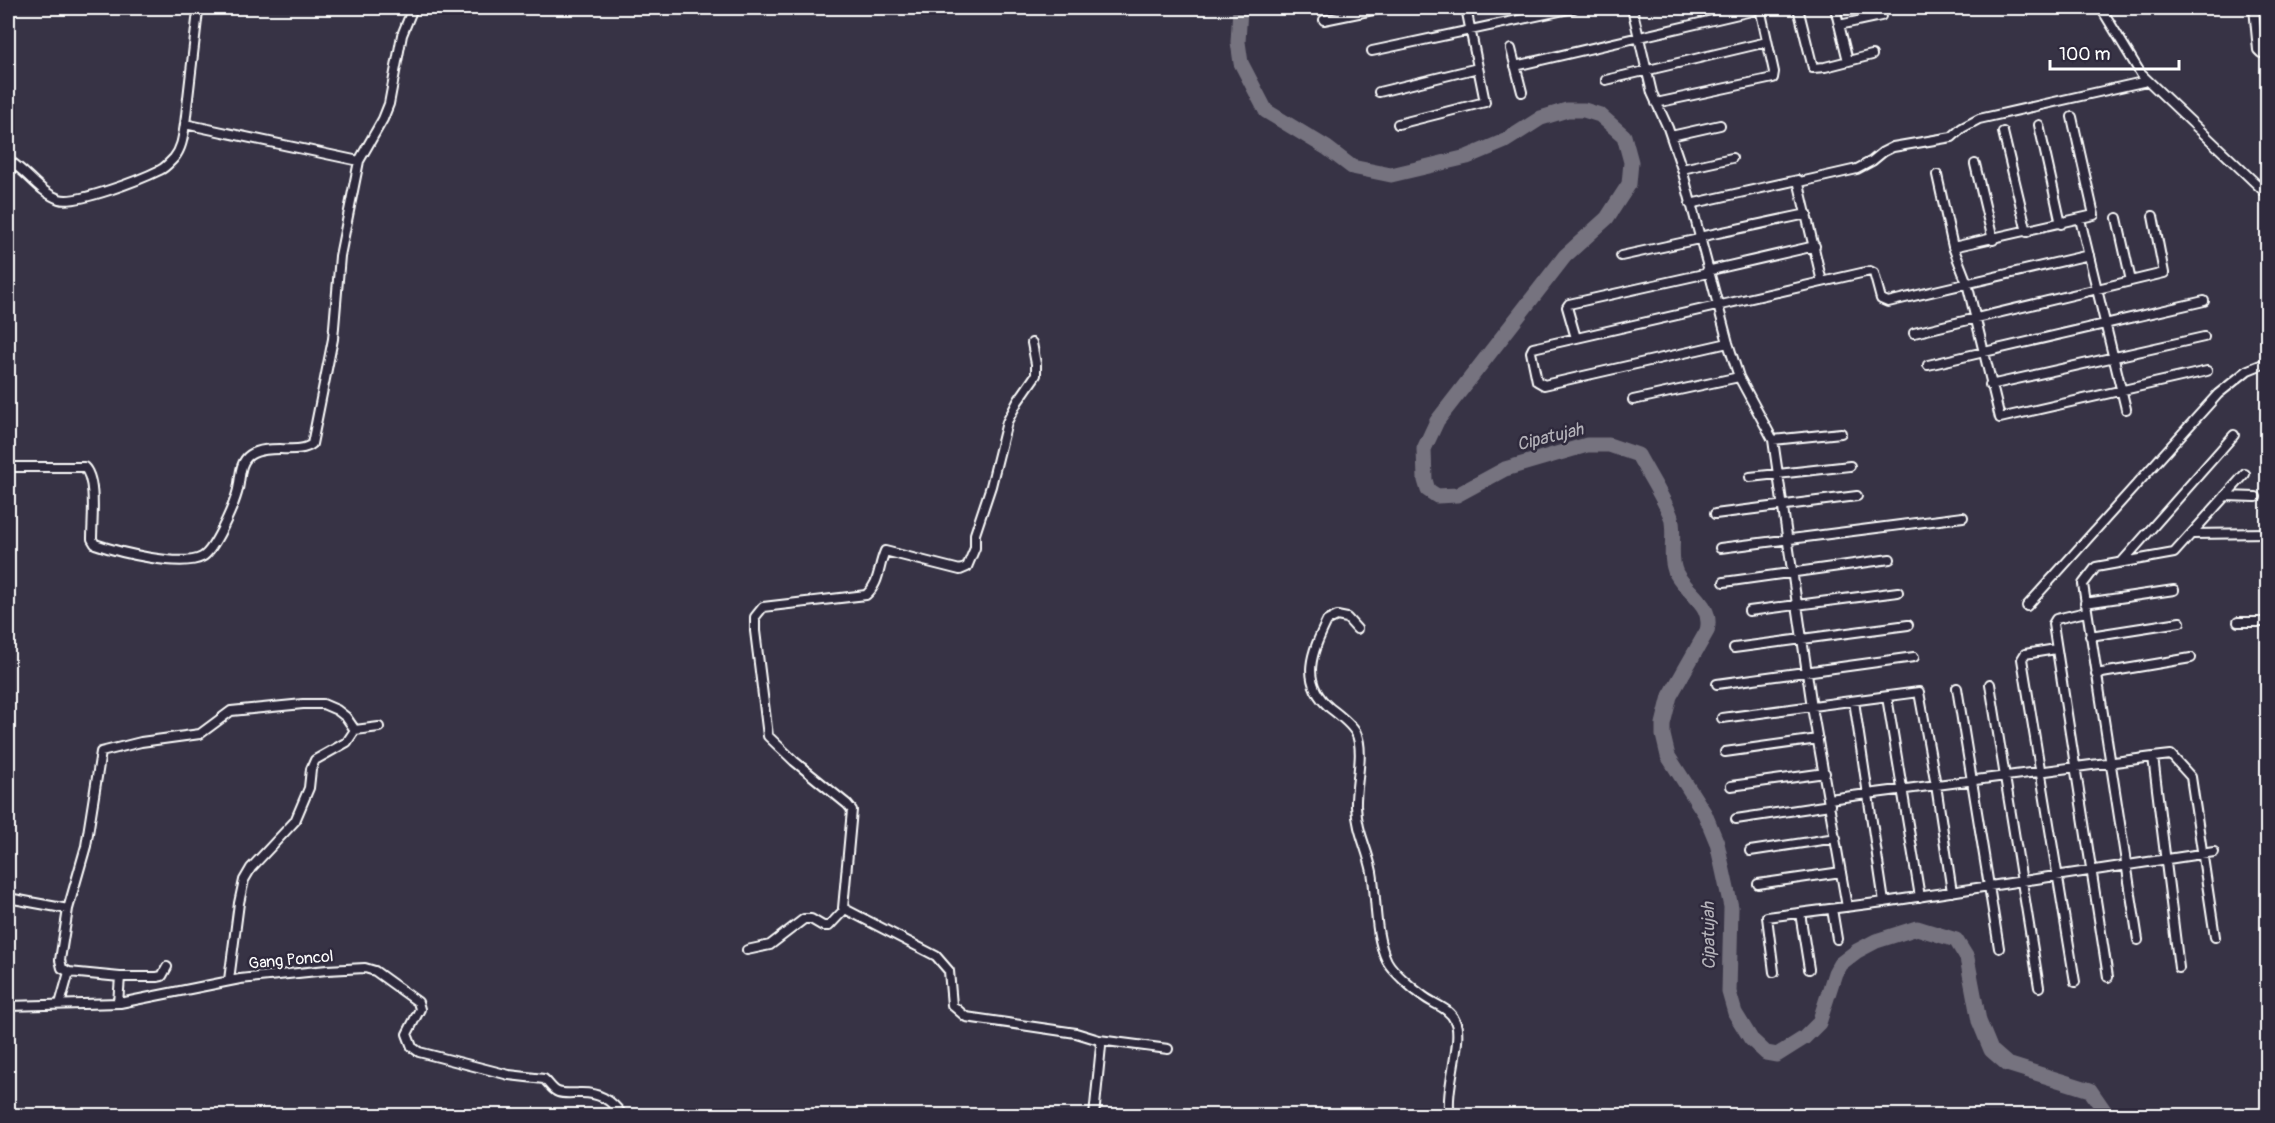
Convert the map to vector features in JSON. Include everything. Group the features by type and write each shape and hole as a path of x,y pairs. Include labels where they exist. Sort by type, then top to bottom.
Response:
{"street":[{"path":"8,160 59,200 87,198 162,170 181,148 198,11 194,8"},
{"path":"8,467 84,467 88,471 92,488 92,539 95,544 112,550 184,562 204,556 223,529 237,493 243,463 250,455 268,449 306,448 312,444 333,339 340,256 359,161 389,104 402,35 413,8"},
{"path":"1324,20 1383,8"},
{"path":"1398,124 1484,103 1486,97 1466,8"},
{"path":"1372,51 1574,8"},
{"path":"1632,8 1646,71 1682,169 1708,272 1739,377 1773,440 1812,706 1847,907"},
{"path":"1515,66 1760,8 1774,72 1771,79 1656,103"},
{"path":"1798,8 1812,66 1819,68 1872,55"},
{"path":"1836,8 1848,61"},
{"path":"2100,8 2129,58 2147,81 2268,195"},
{"path":"2254,8 2258,50 2261,53 2268,53"},
{"path":"1839,25 1881,16"},
{"path":"1606,80 1767,42"},
{"path":"1511,49 1522,92"},
{"path":"1378,92 1478,68"},
{"path":"1690,204 1796,179 1800,182 1857,169 1893,147 1952,137 1978,119 2147,81"},
{"path":"1953,248 2093,216 2095,213 2072,117"},
{"path":"185,124 359,161"},
{"path":"1671,136 1720,125"},
{"path":"2039,125 2061,224"},
{"path":"2003,132 2027,232"},
{"path":"1682,169 1732,158"},
{"path":"1975,164 1993,240"},
{"path":"1937,175 1953,248 1966,283 1990,386 1998,416 2001,419 2207,371"},
{"path":"1800,182 1822,282"},
{"path":"1621,256 1807,214"},
{"path":"1914,333 2165,272 2153,216"},
{"path":"2117,218 2131,281"},
{"path":"2080,219 2126,409"},
{"path":"1576,338 1569,304 1815,246"},
{"path":"1728,343 1544,385 1539,384 1532,350 1872,271 1881,299 1886,302 2089,255"},
{"path":"1928,364 2204,301"},
{"path":"1990,386 2204,337"},
{"path":"1032,343 1036,375 1007,422 991,486 975,534 975,548 967,567 960,570 885,551 878,581 866,596 764,608 755,617 755,638 768,736 794,761 848,804 852,810 842,903 844,910 936,956 949,970 952,1005 966,1017 1076,1033 1099,1040 1168,1049"},
{"path":"2027,606 2218,394 2248,370 2268,362"},
{"path":"1633,400 1739,377"},
{"path":"1773,440 1842,433"},
{"path":"2121,563 2234,435"},
{"path":"1750,477 1850,466"},
{"path":"2138,940 2083,584 2096,567 2172,554 2245,474"},
{"path":"1715,514 1857,496"},
{"path":"2225,496 2256,497"},
{"path":"1720,548 1963,517"},
{"path":"2192,534 2268,533"},
{"path":"1724,582 1890,559"},
{"path":"2108,977 2056,649 2054,621 2086,608 2174,590"},
{"path":"1749,611 1898,592"},
{"path":"1357,629 1347,618 1337,616 1327,621 1312,656 1312,684 1323,702 1356,732 1359,748 1357,827 1371,870 1377,927 1388,962 1424,997 1443,1008 1455,1019 1458,1030 1451,1080 1450,1116"},
{"path":"2090,636 2180,622"},
{"path":"2238,622 2268,622"},
{"path":"1734,648 1908,625"},
{"path":"2056,649 2025,654 2022,658 2075,982"},
{"path":"1718,684 1914,657"},
{"path":"2096,674 2191,658"},
{"path":"1990,684 2039,987"},
{"path":"1957,688 1999,948"},
{"path":"1722,718 1920,693 1952,892"},
{"path":"1887,697 1920,897"},
{"path":"1854,701 1884,902"},
{"path":"167,967 162,976 157,977 120,977 69,972 62,968 60,960 68,909 86,846 100,752 141,742 200,734 231,711 303,704 319,704 337,710 346,717 355,730"},
{"path":"229,980 241,889 248,873 295,821 309,788 311,769 315,760 345,744 355,730 378,727"},
{"path":"1725,752 1818,739"},
{"path":"1736,819 1868,794 2171,755 2191,777 2215,937"},
{"path":"2153,757 2179,968"},
{"path":"1731,786 1825,773"},
{"path":"1750,851 1836,838"},
{"path":"1774,972 1767,917 1920,897 2214,852"},
{"path":"1758,884 1841,872"},
{"path":"8,898 68,909"},
{"path":"1832,909 1837,939"},
{"path":"747,950 770,945 804,919 811,919 829,927 844,910"},
{"path":"1800,913 1809,969"},
{"name":"Gang Poncol","path":"8,1006 118,1003 229,980 364,968 372,970 418,1003 420,1009 408,1032 414,1049 430,1057 509,1075 544,1079 555,1091 561,1093 590,1093 602,1096 614,1103 623,1116"},
{"path":"60,1004 69,972"},
{"path":"118,1003 120,977"},
{"path":"1094,1116 1101,1046 1099,1040"}],"waterway":[{"name":"Cipatujah","path":"1240,8 1238,42 1241,63 1266,111 1327,148 1352,167 1391,175 1467,157 1505,141 1541,118 1567,110 1584,110 1600,115 1624,136 1631,162 1629,184 1607,218 1565,256 1437,421 1424,449 1425,480 1428,490 1437,496 1457,495 1505,469 1587,445 1609,445 1638,455 1671,517 1673,560 1676,573 1707,614 1707,631 1670,696 1663,724 1663,735 1668,756 1705,814 1717,843 1731,907 1729,992 1735,1013 1751,1039 1766,1053 1777,1055 1804,1038 1819,1023 1840,964 1857,951 1876,941 1917,928 1956,940 1967,958 1979,1021 1991,1050 2007,1064 2090,1090 2108,1116"}]}
